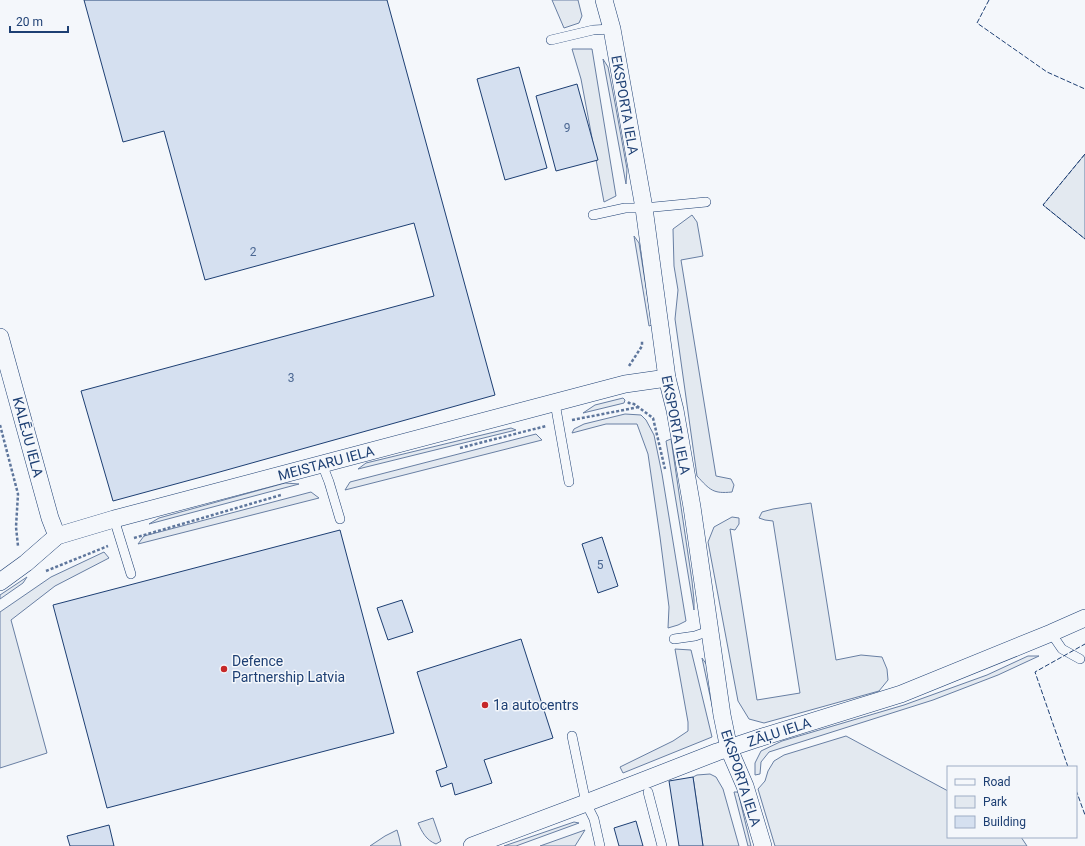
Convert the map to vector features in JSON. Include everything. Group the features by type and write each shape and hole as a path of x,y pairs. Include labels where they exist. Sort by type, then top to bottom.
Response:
{"street":[{"name":"EKSPORTA IELA","path":"604,0 612,30 644,208 667,378 675,410 689,492 722,715 729,749 745,786 763,846"},
{"name":"KALĒJU IELA","path":"0,337 50,518 57,536"},
{"name":"MEISTARU IELA","path":"0,582 26,563 57,536 114,519 625,384 667,378"},
{"name":"ZĀĻU IELA","path":"472,846 586,804 756,738 901,694 1085,618"}],"lane":[{"path":"552,40 593,30 612,30"},
{"path":"593,215 625,208 644,208 706,202"},
{"path":"555,403 570,482"},
{"path":"322,464 340,519"},
{"path":"114,519 131,574"},
{"path":"674,639 695,636 709,631"},
{"path":"1051,633 1062,649 1080,659"},
{"path":"572,736 586,804 594,819 600,846"},
{"path":"648,792 662,846"}],"path":[{"path":"626,372 628,366 642,346 642,338"},
{"path":"634,404 653,418 665,469"},
{"path":"459,449 559,422 639,407"},
{"path":"0,425 18,494 16,527 18,550"},
{"path":"44,572 122,541 283,495"}],"green space":[{"path":"552,0 578,0 582,16 579,23 564,28"},
{"path":"572,49 592,49 616,196 604,202 581,79"},
{"path":"603,59 608,67 615,103 627,169 626,184"},
{"path":"1085,154 1085,239 1043,205"},
{"path":"692,215 697,222 703,256 681,260 716,476 731,479 734,485 732,492 716,492 705,485 697,476 675,319 678,290 674,266 673,229"},
{"path":"634,236 639,243 652,325 649,326"},
{"path":"623,398 625,400 624,403 583,413 595,405"},
{"path":"625,414 641,415 646,420 654,435 662,474 686,621 668,628 669,607 648,454 637,424 606,424 572,433 574,429 584,424"},
{"path":"511,428 516,430 358,469 366,463"},
{"path":"536,434 542,440 345,490 350,482"},
{"path":"671,439 692,581 694,610 666,441"},
{"path":"285,483 299,484 149,524 159,518"},
{"path":"311,492 319,498 138,544 144,536"},
{"path":"811,503 836,660 861,655 882,657 887,669 888,680 879,691 764,723 749,719 738,701 708,542 714,527 732,517 739,518 739,524 735,530 730,529 757,700 800,693 773,521 759,518 762,512"},
{"path":"104,552 109,558 55,586 11,620 47,753 0,768 0,612 51,577"},
{"path":"27,577 23,583 0,599 0,595"},
{"path":"675,649 691,650 712,737 623,773 620,767 673,741 688,731 688,722"},
{"path":"1028,656 1039,656 998,675 933,700 769,752 761,762 760,774 755,775 755,763 761,751 782,741 904,705 987,675"},
{"path":"702,658 707,665 716,724"},
{"path":"846,736 947,790 947,838 1022,838 1027,846 775,846 758,789 765,781 768,771 774,761 784,755"},
{"path":"710,774 716,777 723,789 739,846 703,846 693,777 697,775"},
{"path":"734,792 738,792 751,846 748,846"},
{"path":"433,818 441,841 436,844 427,838 418,823"},
{"path":"574,822 579,823 516,846 504,846"},
{"path":"397,830 401,846 370,846 385,836"},
{"path":"585,830 575,846 540,846"}],"building":[{"path":"84,0 387,0 495,395 113,501 81,391 434,296 414,223 205,280 164,131 123,142"},
{"path":"519,67 547,168 505,180 477,79"},
{"path":"577,84 598,160 556,171 536,96"},
{"name":"Defence Partnership Latvia","path":"340,530 394,733 107,808 53,605"},
{"path":"602,537 618,586 598,593 582,544"},
{"path":"402,600 413,632 388,640 377,608"},
{"name":"1a autocentrs","path":"521,639 553,738 484,760 492,783 455,795 452,783 441,787 436,771 447,767 417,672"},
{"path":"693,777 703,846 679,846 669,781"},
{"path":"636,821 643,846 619,846 614,828"},
{"path":"109,825 114,846 70,846 67,836"}],"fence":[{"path":"989,0 977,23 1047,72 1085,89"},
{"path":"1085,154 1043,205 1085,239"},
{"path":"1068,766 1035,672 1085,644"},
{"path":"1077,793 1085,815"}],"place":[{"name":"Defence Partnership Latvia","path":"224,669"},
{"name":"1a autocentrs","path":"485,705"}]}
